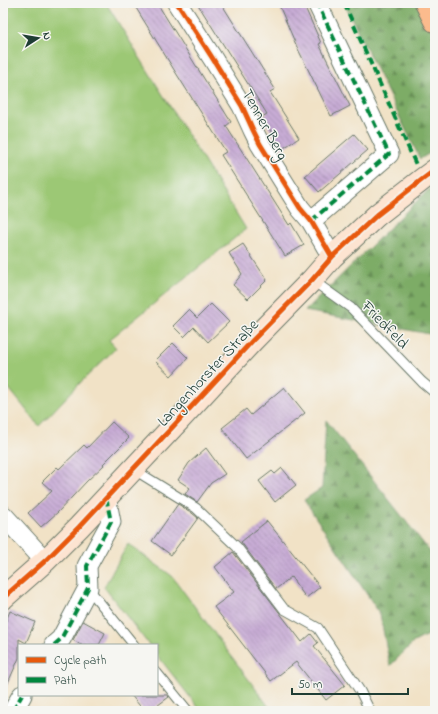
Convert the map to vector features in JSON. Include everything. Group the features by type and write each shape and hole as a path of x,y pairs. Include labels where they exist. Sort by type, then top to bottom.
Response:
{"highway":[{"path":"426,3 435,21"}],"street":[{"name":"Tenner Berg","path":"177,3 242,106 252,130 260,144 332,257"},
{"path":"310,221 389,154 317,3"},
{"name":"Langenhorster Straße","path":"3,598 45,561 79,527 332,257 377,215 435,170"},
{"path":"55,644 61,639 88,588 87,566 111,522 106,497"},
{"path":"3,515 45,561"},
{"path":"13,711 21,696"}],"lane":[{"name":"Friedfeld","path":"312,280 351,308 422,382 435,393"},
{"path":"133,469 196,508 237,547 284,609 318,628 360,691 370,711"},
{"path":"88,588 133,644"},
{"path":"158,674 188,711"}],"green space":[{"path":"3,3 106,3 246,229 109,340 116,348 39,426 3,381"},
{"path":"344,3 435,3 435,150 420,159"},
{"path":"435,186 435,335 305,311 427,191"},
{"path":"326,420 435,558 435,631 414,642 390,666 380,614 304,500 322,488"},
{"path":"128,544 172,576 272,711 201,711 158,656 158,644 148,644 104,587"}],"building":[{"path":"133,3 157,3 231,122 226,126 289,225 291,223 304,245 285,256 221,155 226,152"},
{"path":"197,3 221,3 275,89 270,92 299,138 282,149 262,117 267,114"},
{"path":"278,3 303,3 321,43 319,44 350,106 331,116 297,47"},
{"path":"354,134 368,150 319,192 305,176"},
{"path":"243,244 267,280 248,299 233,285 242,274 229,253"},
{"path":"211,304 229,322 208,342 194,327 184,337 173,326 189,310 197,318"},
{"path":"173,343 188,358 171,376 155,361"},
{"path":"284,387 305,413 246,459 222,428 246,409 251,415"},
{"path":"112,422 129,438 58,512 41,527 28,513 52,491 42,482 57,467 59,469 84,445 87,448"},
{"path":"206,448 225,474 211,483 197,502 185,494 190,488 178,480 189,463"},
{"path":"282,468 296,485 275,502 259,481 272,471 275,474"},
{"path":"178,504 198,518 171,555 152,541"},
{"path":"267,521 320,587 306,598 291,577 276,589 241,542"},
{"path":"233,552 302,642 311,634 318,643 314,646 345,685 326,700 296,662 271,681 214,607 234,592 215,567"},
{"path":"10,611 35,622 26,643 19,639 18,660 3,694 3,628"},
{"path":"83,621 105,633 100,644 79,644 73,640"},
{"path":"167,695 169,697 150,711 144,711 132,696"}],"marked path":[{"path":"311,221 389,154 317,3"},
{"path":"344,3 417,167"},
{"path":"55,644 61,639 88,588 87,566 111,522 106,497"},
{"path":"13,711 21,696"}],"cycle path":[{"path":"177,3 242,106 260,144 300,208 311,221 332,257"},
{"path":"3,598 45,561 79,527 332,257 377,215 435,170"}]}
